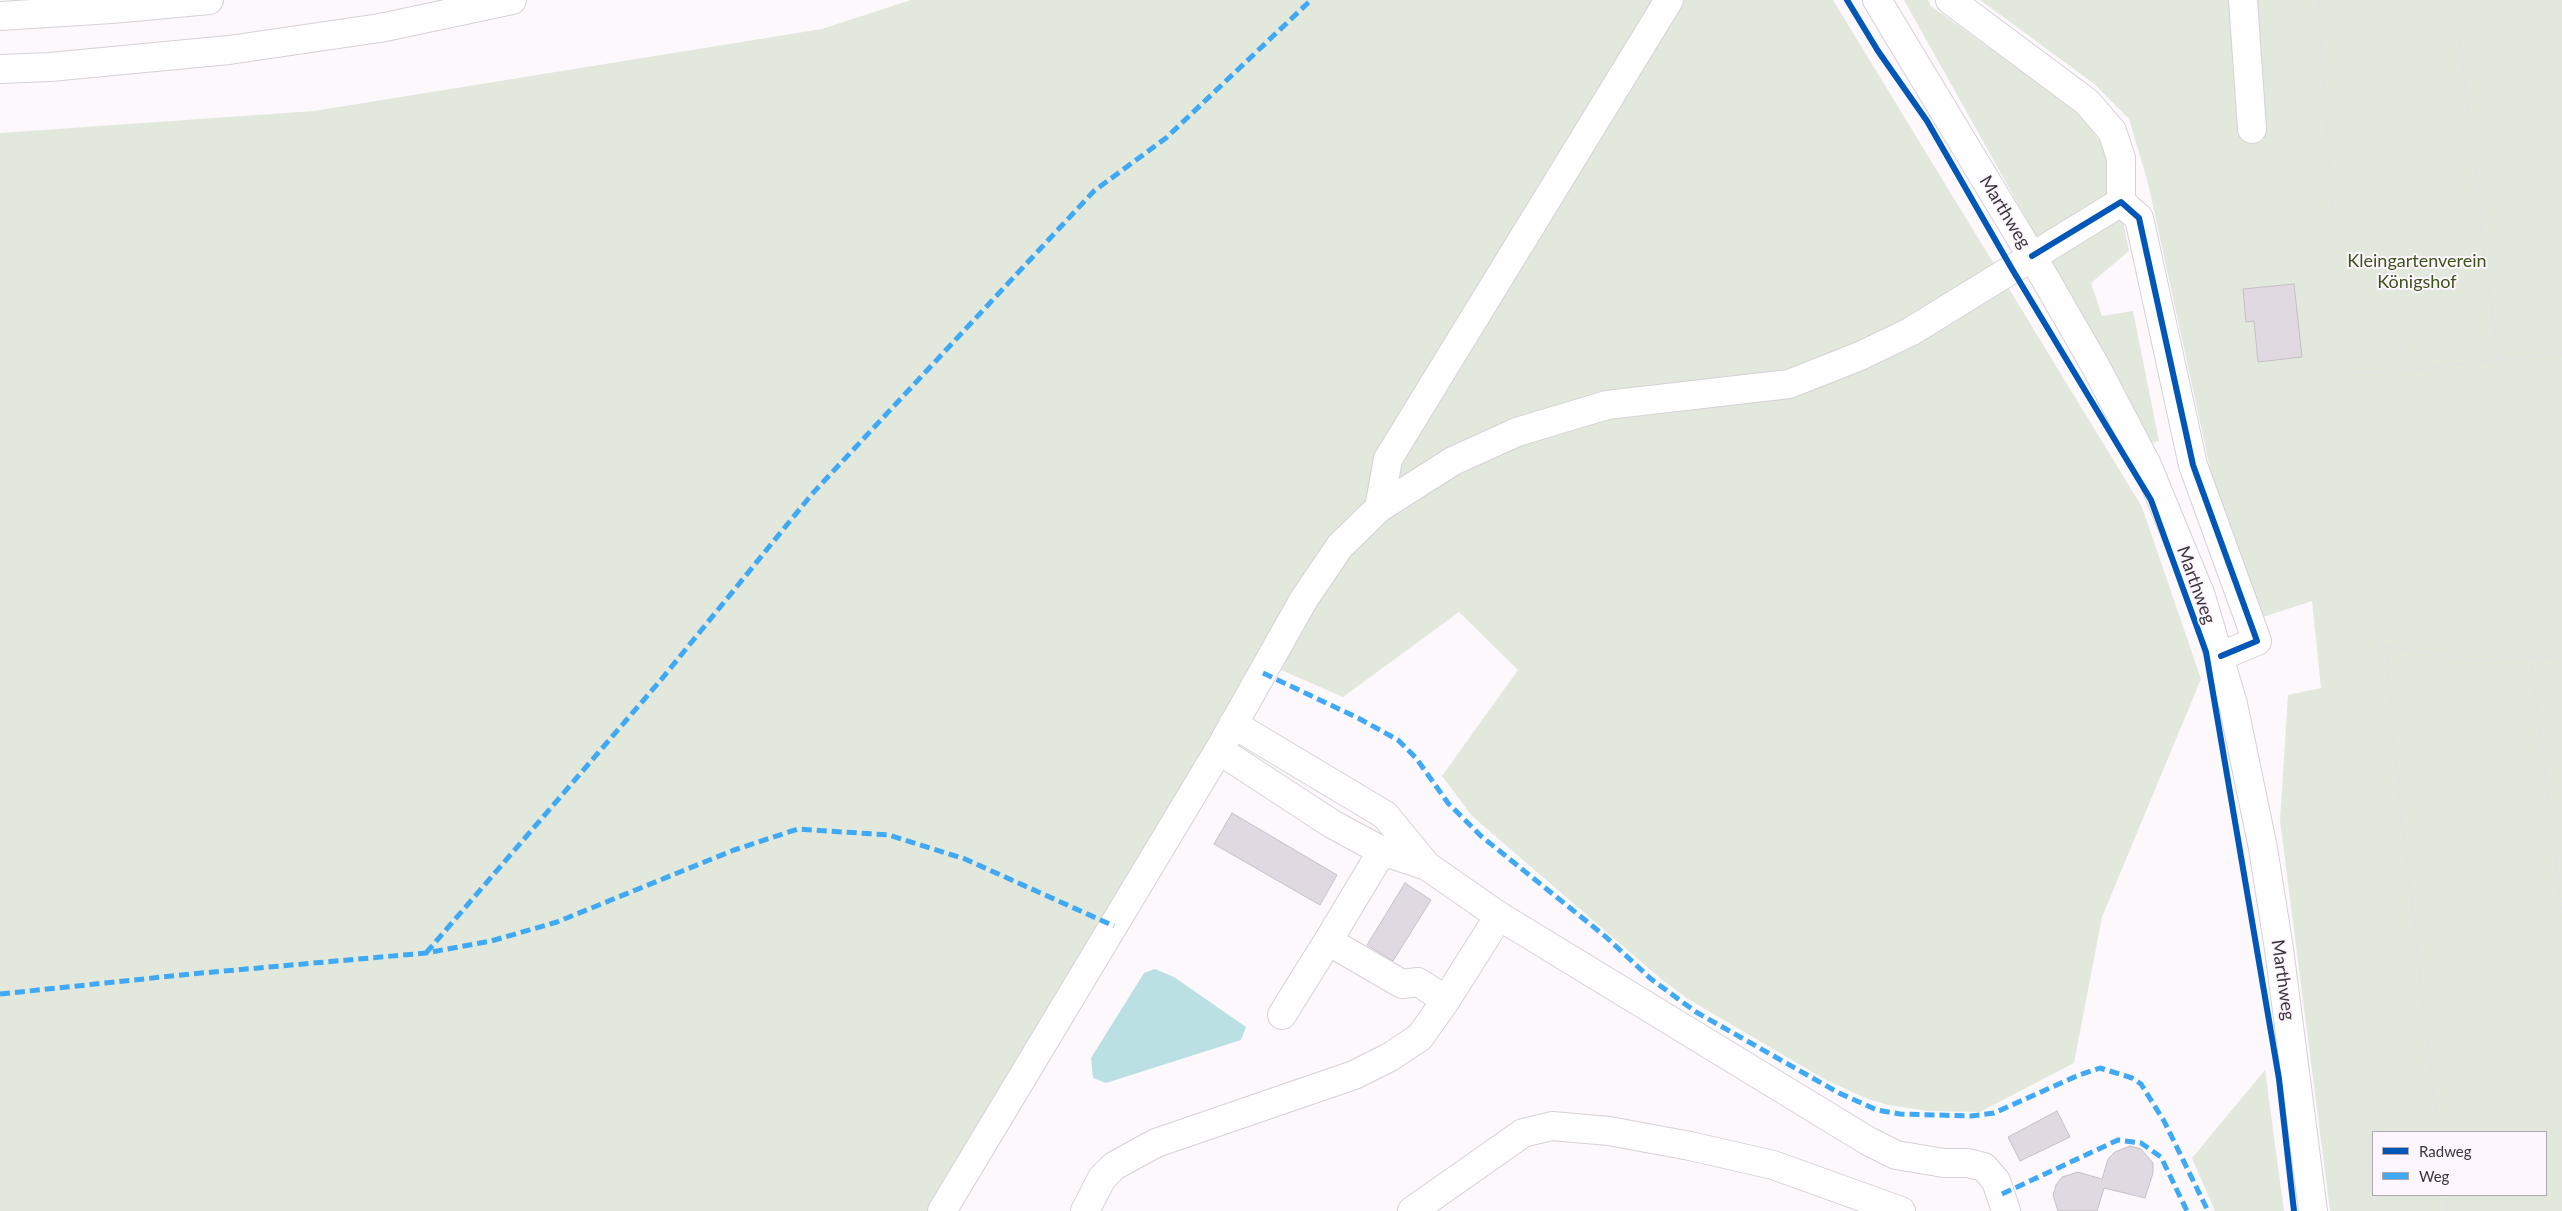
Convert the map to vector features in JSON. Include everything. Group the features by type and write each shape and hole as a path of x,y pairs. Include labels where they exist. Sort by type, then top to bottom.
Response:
{"main road":[{"path":"0,16 112,9 209,0"},
{"path":"0,69 50,67 229,50 380,28 512,0"},
{"path":"1379,508 1388,459 1669,0"},
{"name":"Marthweg","path":"1876,0 2032,256 2096,367 2147,465 2201,596 2221,656 2248,768 2268,881 2313,1211"},
{"path":"1950,0 2087,102 2112,131 2121,158 2121,202 2139,218 2193,465 2257,641 2221,656"},
{"path":"2243,0 2252,129"},
{"path":"942,1211 1218,750 1304,599 1340,546 1379,508 1453,461 1517,432 1607,405 1720,394 1789,384 1860,356 1910,332 1950,309 2121,202"},
{"path":"1233,724 1385,815 1427,866 1499,916 1868,1141 1896,1156 1944,1163 1968,1164 1984,1168 1996,1181 2006,1211"},
{"path":"1218,750 1332,824 1382,851 1427,866"},
{"path":"1282,1015 1382,851"},
{"path":"1085,1211 1102,1178 1120,1163 1156,1143 1354,1075 1383,1061 1420,1036 1446,1000 1499,916"},
{"path":"1328,940 1402,984 1418,982 1446,1000"},
{"path":"1412,1211 1523,1133 1552,1126 1609,1131 1690,1146 1773,1165 1901,1211"}],"path":[{"path":"2318,0 2332,208"},
{"path":"2454,0 2498,362"},
{"path":"2401,340 2407,370"},
{"path":"2347,373 2498,362 2562,353"},
{"path":"2346,615 2386,647 2475,660 2531,659 2562,656"},
{"path":"2386,647 2394,756 2438,1131"},
{"path":"2531,659 2562,913"},
{"path":"2445,1196 2447,1211"}],"green space":[{"path":"911,0 1833,0 2142,507 2201,679 2102,917 2074,1063 1980,1112 1928,1111 1888,1105 1868,1099 1824,1079 1688,999 1661,979 1472,816 1442,776 1518,670 1459,612 1343,697 1256,659 935,1211 0,1211 0,133 314,111 822,29"},
{"path":"1904,0 1928,0 1931,6 2080,113 2110,156 2129,251 2091,283 2102,316 2133,311 2159,441 2147,444 2027,220"},
{"name":"Kleingartenverein Königshof","path":"1980,0 2562,0 2562,1211 2330,1211 2280,821 2288,695 2321,688 2312,601 2263,617 2212,477 2148,183 2129,119 2093,83"},
{"path":"2265,1070 2284,1211 2215,1211 2192,1158"}],"water":[{"path":"1155,969 1174,977 1246,1027 1241,1040 1106,1083 1093,1078 1091,1058 1144,973"}],"building":[{"path":"2294,284 2302,357 2258,362 2254,321 2246,322 2243,289"},
{"path":"1232,813 1337,875 1320,905 1214,844"},
{"path":"1405,883 1431,900 1393,961 1367,945"},
{"path":"2057,1111 2070,1137 2020,1161 2008,1137"},
{"path":"2130,1146 2141,1149 2153,1163 2153,1173 2145,1198 2104,1188 2097,1211 2058,1211 2053,1195 2056,1185 2062,1177 2078,1172 2102,1179 2108,1159 2115,1152"}],"marked path":[{"path":"426,953 660,681 812,494 1094,191 1166,138 1311,0"},
{"path":"1263,673 1358,718 1398,740 1416,758 1448,803 1481,836 1606,937 1651,979 1696,1012 1839,1093 1877,1110 1900,1114 1971,1116 1994,1113 2079,1075 2100,1068 2132,1078 2141,1084 2164,1121 2208,1211"},
{"path":"0,994 191,974 426,953 491,941 557,922 734,850 798,829 889,835 965,859 1114,926"},
{"path":"2002,1194 2118,1140 2141,1143 2161,1157 2187,1211"}],"cycle path":[{"path":"1847,0 1878,51 1927,121 2012,269 2151,500 2206,652 2279,1079 2294,1211"},
{"path":"2032,256 2121,202 2139,218 2193,465 2257,641 2221,656"}]}
